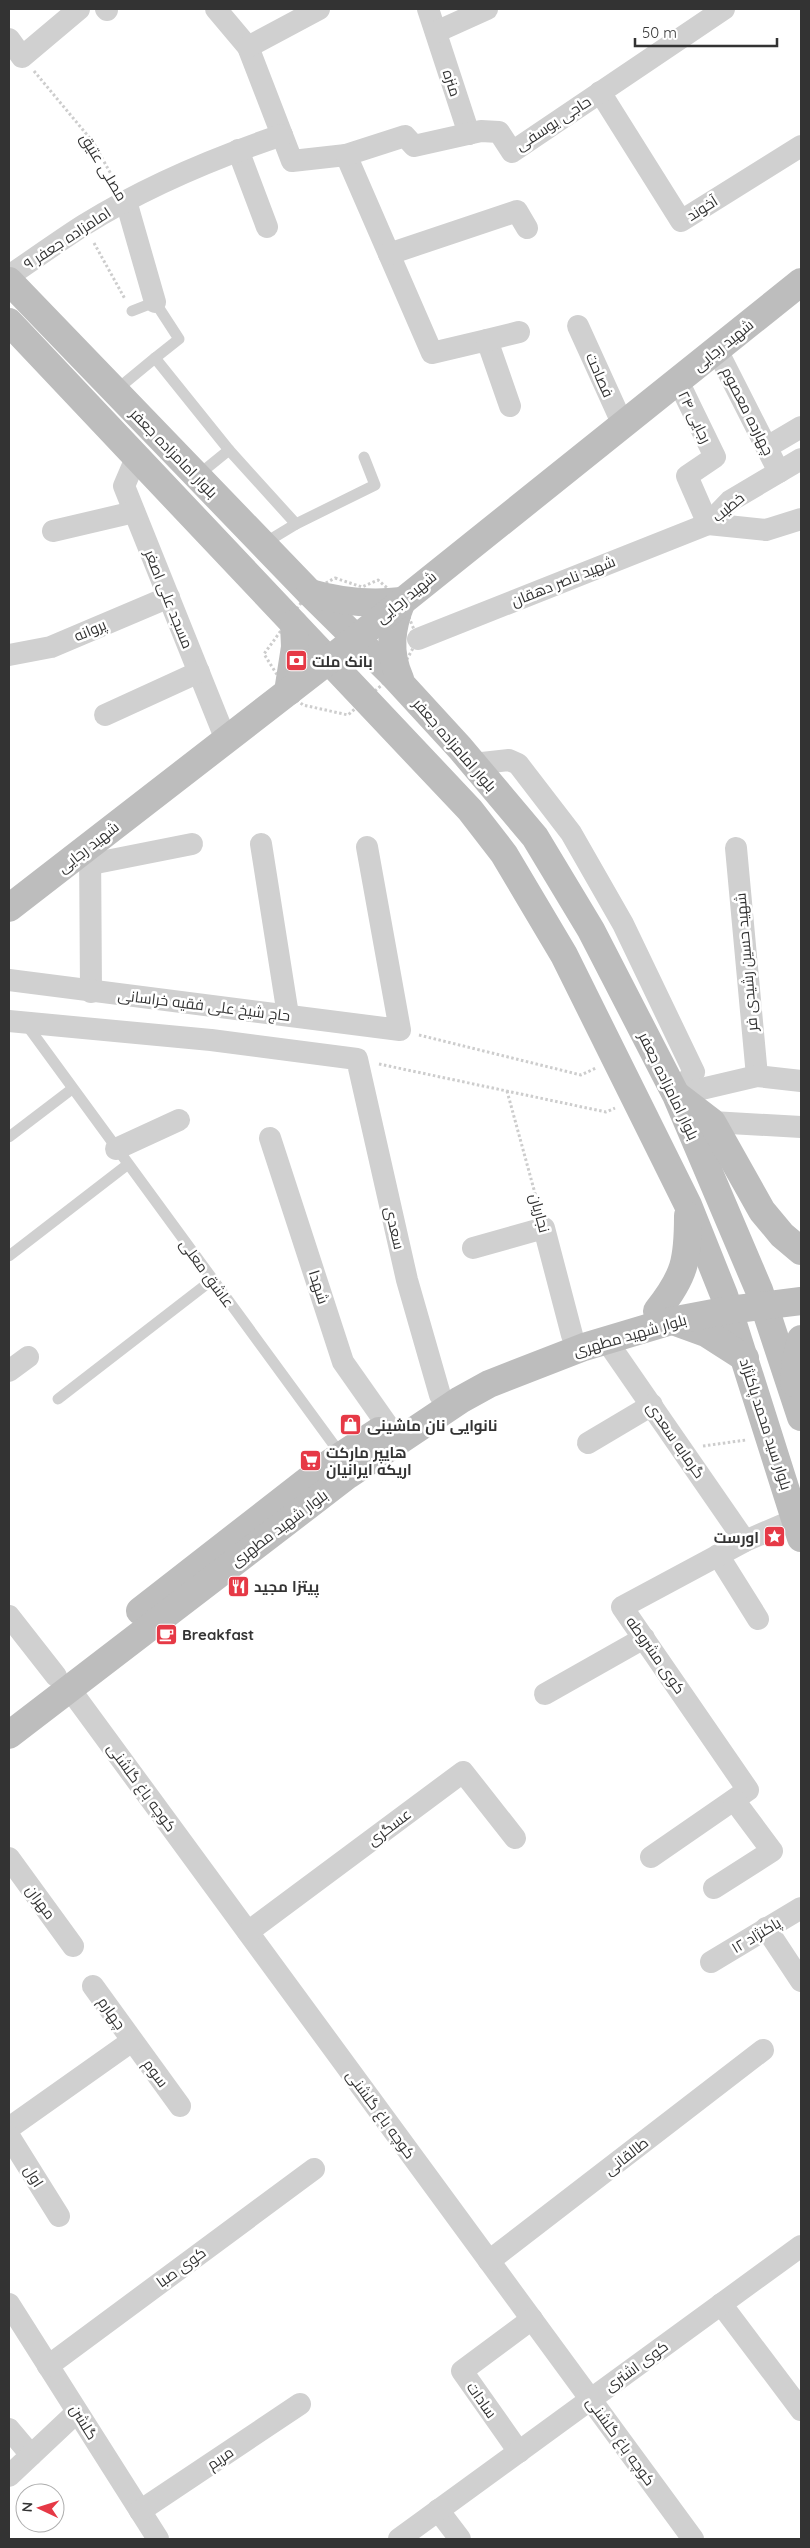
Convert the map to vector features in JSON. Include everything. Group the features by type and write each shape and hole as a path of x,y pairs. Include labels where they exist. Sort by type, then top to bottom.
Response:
{"main road":[{"name":"بلوار امامزاده جعفر","path":"9,281 300,583 357,637 473,764 535,837 591,930 676,1094 762,1297"},
{"name":"شهید رجایی","path":"9,908 91,855 226,740 328,661 801,282"},
{"name":"بلوار امامزاده جعفر","path":"9,322 470,810 504,854 564,954 616,1057 688,1204 726,1302"},
{"path":"268,597 280,602 291,595 294,587 300,583 355,603 378,604 402,601"},
{"path":"402,601 393,622 391,645 394,667 404,687"},
{"path":"288,692 296,647 294,624"},
{"path":"288,692 310,684 333,683 355,689"},
{"path":"676,1094 712,1122 762,1211 782,1235 801,1251"},
{"path":"688,1204 688,1243 684,1270 671,1294 664,1316 706,1333 745,1358"},
{"name":"بلوار شهید مطهری","path":"9,1734 62,1682 342,1456 466,1378 572,1335 726,1302 762,1297 801,1285"},
{"path":"762,1297 798,1404"},
{"name":"بلوار شهید مطهری","path":"762,1297 801,1301"},
{"name":"بلوار سید محمد پاکنژاد","path":"726,1302 799,1529"},
{"name":"بلوار شهید مطهری","path":"9,1712 62,1682 411,1431 489,1384 664,1316"},
{"path":"798,1404 796,1359 801,1339"}],"street":[{"path":"16,48 80,9"},
{"name":"حاجی یوسفی","path":"216,9 248,47 292,162 346,155 405,136 414,146 481,131 500,132 512,152 711,13"},
{"path":"248,47 319,9"},
{"name":"منزه","path":"428,9 469,134"},
{"path":"436,32 487,9"},
{"name":"آخوند","path":"600,92 681,221 801,146"},
{"path":"126,201 238,150 282,134"},
{"path":"238,150 267,227"},
{"path":"346,155 432,352 519,332"},
{"name":"امامزاده جعفر ۹","path":"9,276 84,225 126,201"},
{"name":"مصلی عتیق","path":"126,201 155,302"},
{"path":"389,254 517,211 527,228"},
{"name":"فصاحت","path":"578,326 622,425"},
{"path":"487,340 510,406"},
{"name":"چهارده معصوم","path":"717,350 779,472"},
{"name":"رجایی ۲۴","path":"678,381 715,457 687,476 708,524"},
{"path":"767,447 801,426"},
{"name":"مسجد علی اصغر","path":"136,458 124,486 226,740"},
{"name":"خطیب","path":"708,524 730,501 801,459"},
{"path":"53,531 134,512"},
{"name":"خطیب","path":"708,524 766,530 801,519"},
{"name":"شهید ناصر دهقان","path":"418,639 708,524"},
{"name":"پروانه","path":"9,655 51,647 168,597"},
{"path":"105,715 199,672"},
{"path":"91,992 91,855 192,844"},
{"path":"261,844 288,1015"},
{"path":"367,847 400,1030"},
{"name":"شهید حسین رشیدی فر","path":"736,848 757,1076"},
{"name":"حاج شیخ علی فقیه خراسانی","path":"9,980 91,992 400,1030"},
{"path":"18,1023 211,1040 357,1060"},
{"name":"سعدی","path":"357,1060 407,1280 440,1395"},
{"path":"676,1094 757,1076 801,1081"},
{"path":"122,1157 179,1120"},
{"path":"712,1122 801,1127"},
{"name":"شهدا","path":"270,1138 343,1362 388,1426"},
{"path":"473,1248 544,1228"},
{"name":"نجاریان","path":"544,1228 572,1335"},
{"name":"گرمابه سعدی","path":"606,1340 745,1541"},
{"path":"9,1371 28,1357"},
{"path":"588,1443 652,1405"},
{"name":"کوی مشروطه","path":"714,1888 772,1851 741,1795 644,1638 622,1607 745,1541 799,1529"},
{"path":"718,1555 758,1618"},
{"path":"9,1616 62,1682"},
{"path":"544,1694 644,1638"},
{"name":"کوچه باغ گلشنی","path":"62,1682 248,1932 693,2539"},
{"name":"عسگری","path":"248,1932 463,1772 515,1838"},
{"path":"651,1857 741,1795"},
{"name":"مهران","path":"9,1858 73,1946"},
{"name":"پاکنژاد ۱۲","path":"711,1962 801,1908"},
{"path":"766,1928 801,1981"},
{"name":"چهارم","path":"93,1986 132,2041"},
{"path":"9,2128 132,2041"},
{"name":"سوم","path":"132,2041 180,2106"},
{"name":"طالقانی","path":"489,2261 763,2050"},
{"name":"اول","path":"9,2136 59,2216"},
{"name":"کوی صبا","path":"48,2366 314,2168"},
{"name":"کوی اشتری","path":"399,2539 801,2246"},
{"name":"گلشن","path":"9,2304 158,2539"},
{"path":"721,2304 801,2410"},
{"name":"سادات","path":"519,2452 462,2371 532,2320"},
{"name":"مریم","path":"140,2511 300,2404"},
{"path":"9,2476 78,2412"},
{"path":"9,2429 31,2455"},
{"path":"438,2510 460,2539"}],"lane":[{"path":"132,312 155,302"},
{"name":"مصلی عتیق","path":"155,302 178,339 155,358"},
{"path":"115,391 155,358 229,450 296,524"},
{"path":"197,476 229,450"},
{"path":"263,544 296,524 375,485 364,457"},
{"name":"عاشق معلی","path":"18,1023 72,1089 342,1456"},
{"path":"9,1138 72,1089"},
{"path":"9,1256 122,1157"},
{"path":"58,1399 212,1280"}],"path":[{"name":"مصلی عتیق","path":"16,48 93,142 126,201"},
{"path":"84,225 132,312"},
{"path":"400,1030 582,1075 616,1057"},
{"path":"357,1060 606,1112 636,1098"},
{"name":"نجاریان","path":"507,1091 544,1228"},
{"path":"682,1449 770,1437"}],"place":[{"name":"بانک ملت","path":"296,661"},
{"name":"نانوایی نان ماشینی","path":"351,1425"},
{"name":"هایپر مارکت اریکه ایرانیان","path":"310,1461"},
{"name":"اورست","path":"775,1537"},
{"name":"پیتزا مجید","path":"238,1586"},
{"name":"Breakfast","path":"166,1634"}]}
